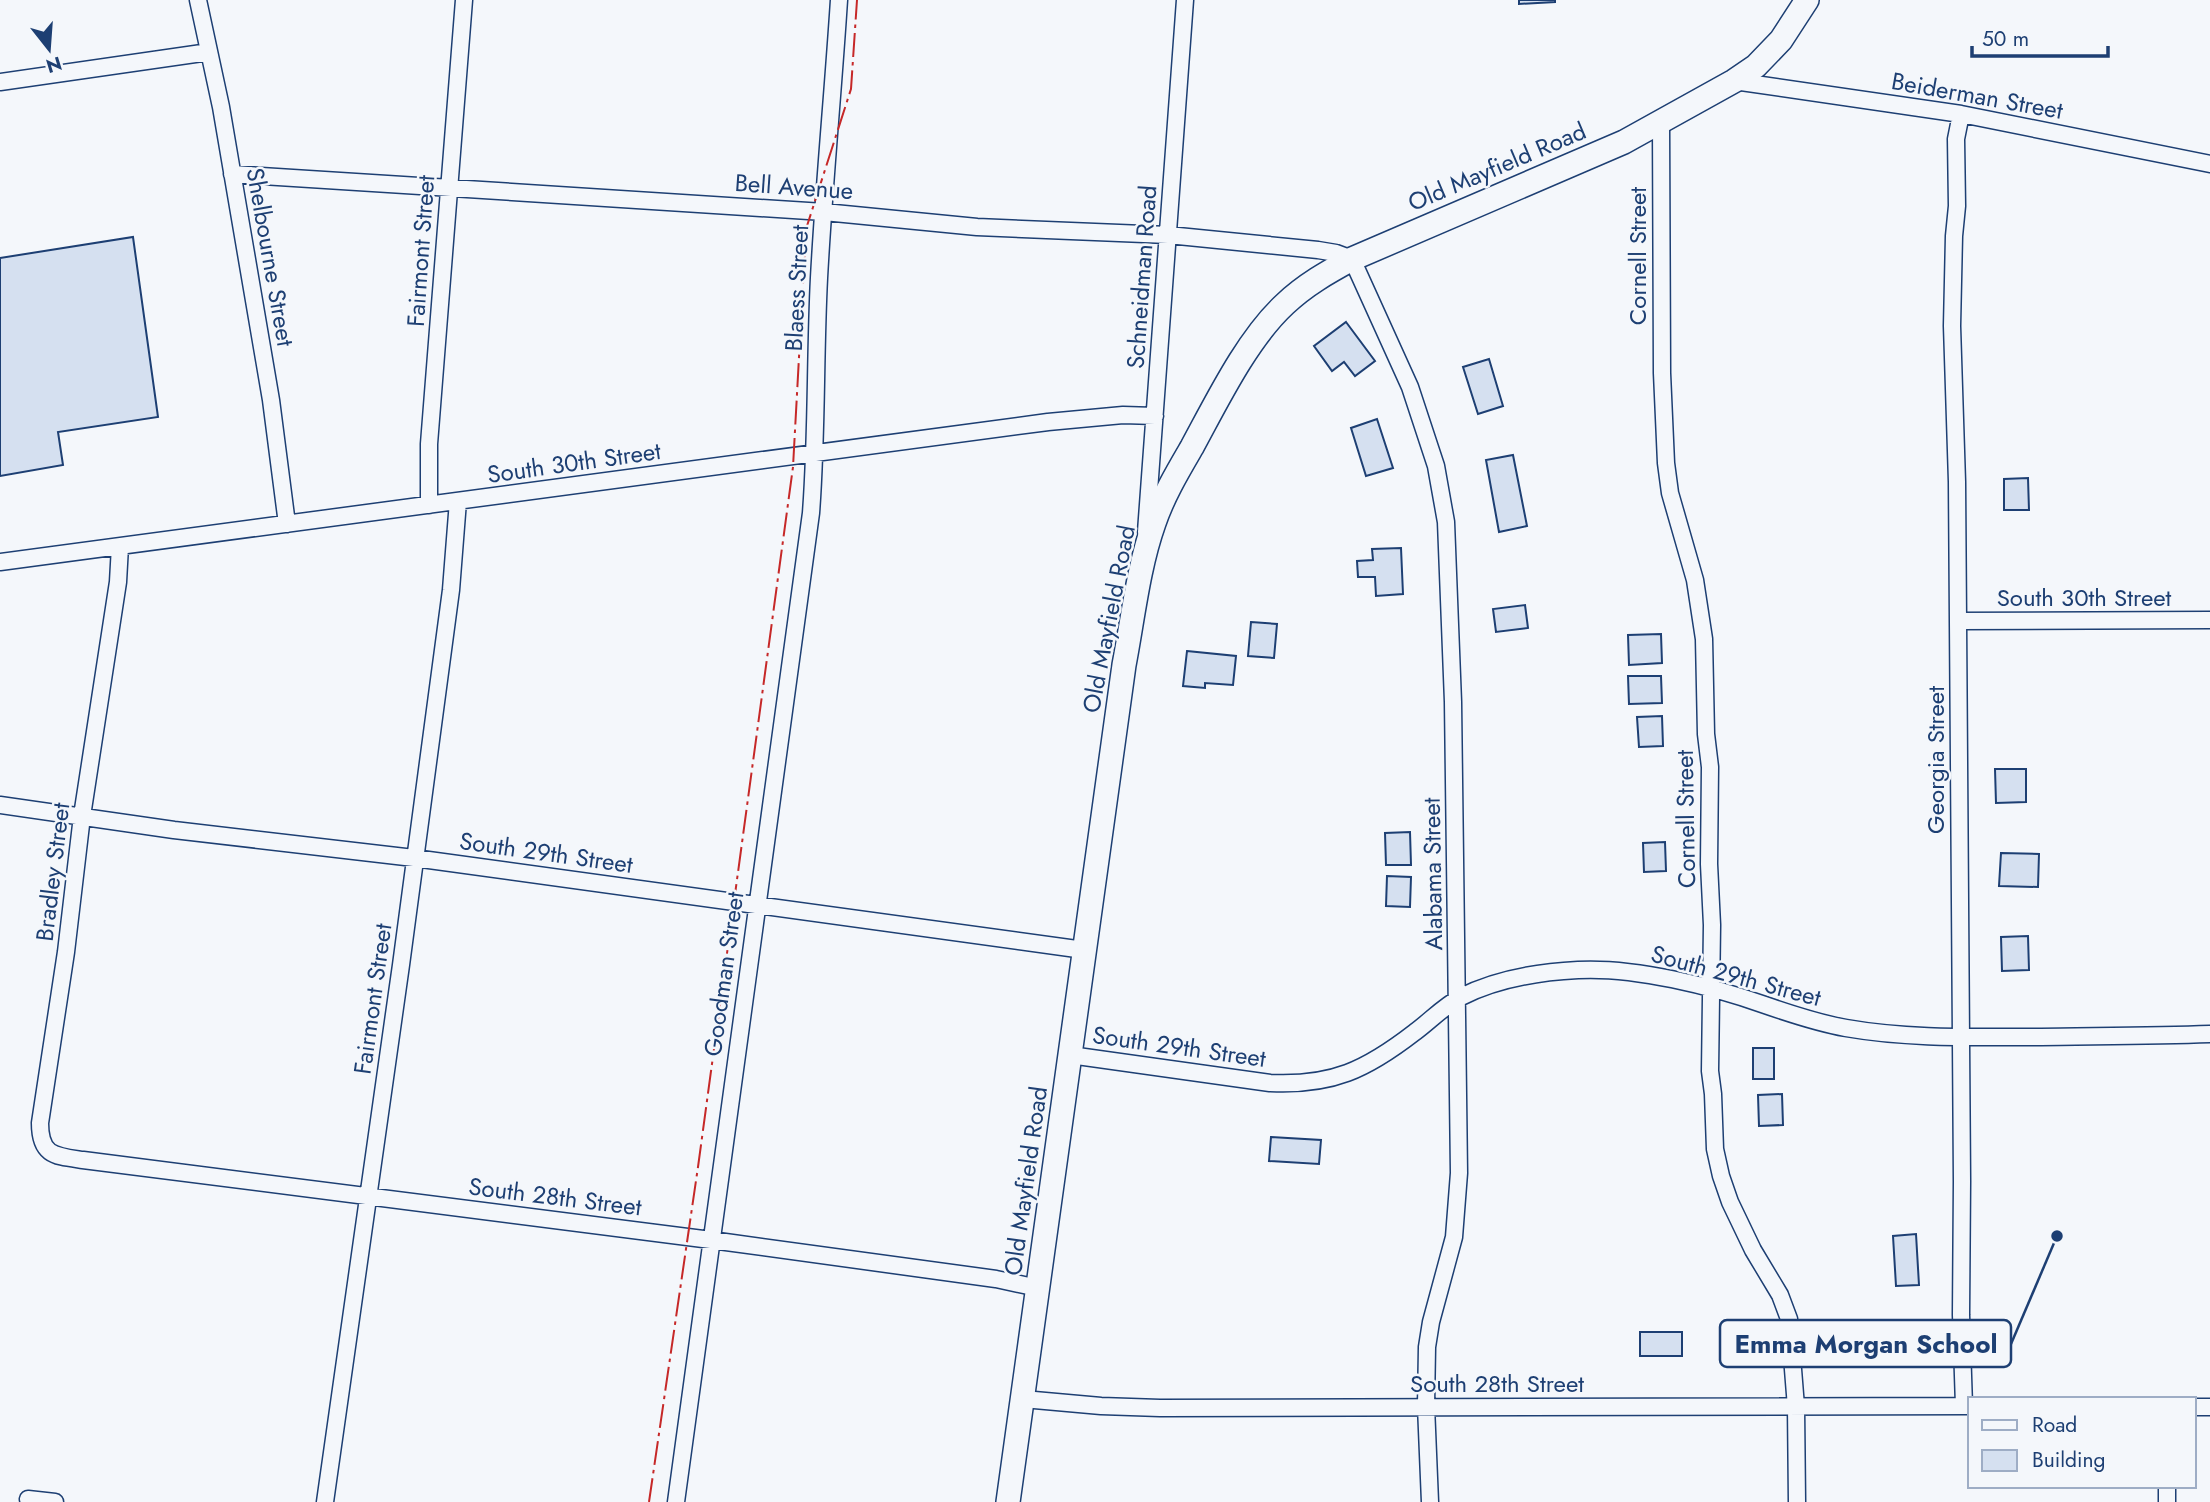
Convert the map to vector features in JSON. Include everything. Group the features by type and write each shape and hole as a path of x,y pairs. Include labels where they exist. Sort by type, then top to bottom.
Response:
{"main road":[{"name":"Old Mayfield Road","path":"1009,1502 1124,665 1145,556 1154,522 1169,489 1221,394 1260,333 1284,305 1311,282 1352,258 1624,142 1734,81 1756,66 1781,40 1807,0"}],"street":[{"name":"Shelbourne Street","path":"198,0 232,174 271,400 287,524"},
{"name":"Fairmont Street","path":"429,505 429,444 447,187 464,0"},
{"name":"Blaess Street","path":"815,453 814,392 839,0"},
{"name":"Schneidman Road","path":"1145,556 1185,0"},
{"path":"0,82 209,52"},
{"name":"Beiderman Street","path":"1734,81 1961,114 2210,164"},
{"name":"Georgia Street","path":"1961,114 1956,139 1957,205 1952,326 1958,621 1961,1315 1967,1406"},
{"name":"Cornell Street","path":"1661,122 1661,373 1666,463 1670,493 1695,580 1704,639 1706,734 1710,767 1710,1071 1715,1149 1730,1202 1780,1296 1789,1319 1796,1407 1797,1502"},
{"name":"Bell Avenue","path":"232,174 824,212 977,227 1168,235 1318,250 1352,258"},
{"name":"Alabama Street","path":"1352,258 1410,387 1436,466 1446,522 1453,715 1458,1205 1454,1237 1427,1346 1426,1406 1430,1502"},
{"name":"South 30th Street","path":"0,562 1048,422 1123,415 1155,416"},
{"name":"Goodman Street","path":"676,1502 811,513 815,453"},
{"name":"Fairmont Street","path":"325,1502 451,590 458,501"},
{"name":"Bradley Street","path":"65,1158 45,1149 40,1138 40,1124 118,578 120,546"},
{"name":"South 30th Street","path":"1958,621 2210,620"},
{"name":"South 29th Street","path":"0,805 414,858 1084,950"},
{"name":"South 29th Street","path":"1070,1055 1269,1083 1325,1081 1351,1073 1374,1060 1457,999 1485,986 1581,970 1636,973 1710,989 1787,1014 1896,1036 2210,1034"},
{"name":"South 28th Street","path":"65,1158 711,1240 996,1279 1038,1288"},
{"name":"South 28th Street","path":"1023,1399 1160,1408 1967,1406"},
{"path":"28,1499 55,1502"}],"building":[{"path":"1519,0 1555,0 1555,2 1519,4"},
{"path":"133,237 158,417 58,432 63,465 0,476 0,258"},
{"path":"1346,322 1375,361 1355,376 1344,362 1332,371 1314,346"},
{"path":"1489,359 1503,406 1478,414 1463,367"},
{"path":"1377,419 1393,468 1366,476 1351,428"},
{"path":"1513,455 1527,526 1499,532 1486,460"},
{"path":"2028,478 2029,510 2004,510 2004,479"},
{"path":"1401,548 1403,594 1376,596 1375,577 1358,577 1357,561 1373,560 1372,549"},
{"path":"1525,605 1528,628 1496,632 1493,609"},
{"path":"1251,622 1277,624 1274,658 1248,656"},
{"path":"1661,634 1662,663 1629,665 1628,635"},
{"path":"1187,651 1236,656 1233,685 1205,683 1205,688 1183,686"},
{"path":"1628,676 1661,676 1662,703 1629,704"},
{"path":"1662,716 1663,746 1639,747 1637,717"},
{"path":"1995,769 2026,769 2026,802 1996,803"},
{"path":"1410,832 1411,865 1386,865 1385,833"},
{"path":"1665,842 1666,871 1644,872 1643,843"},
{"path":"2001,853 2039,854 2038,887 1999,886"},
{"path":"1387,876 1411,877 1410,907 1386,906"},
{"path":"2028,936 2029,970 2002,971 2001,937"},
{"path":"1753,1048 1774,1048 1774,1079 1753,1079"},
{"path":"1782,1094 1783,1125 1759,1126 1758,1095"},
{"path":"1271,1137 1321,1140 1319,1164 1269,1161"},
{"path":"1916,1234 1919,1285 1896,1286 1893,1236"},
{"path":"1640,1332 1682,1332 1682,1356 1640,1356"}],"power":[{"path":"649,1502 698,1167 793,467 806,229 851,89 857,0"}],"place":[{"name":"Emma Morgan School","path":"2057,1236"}]}
